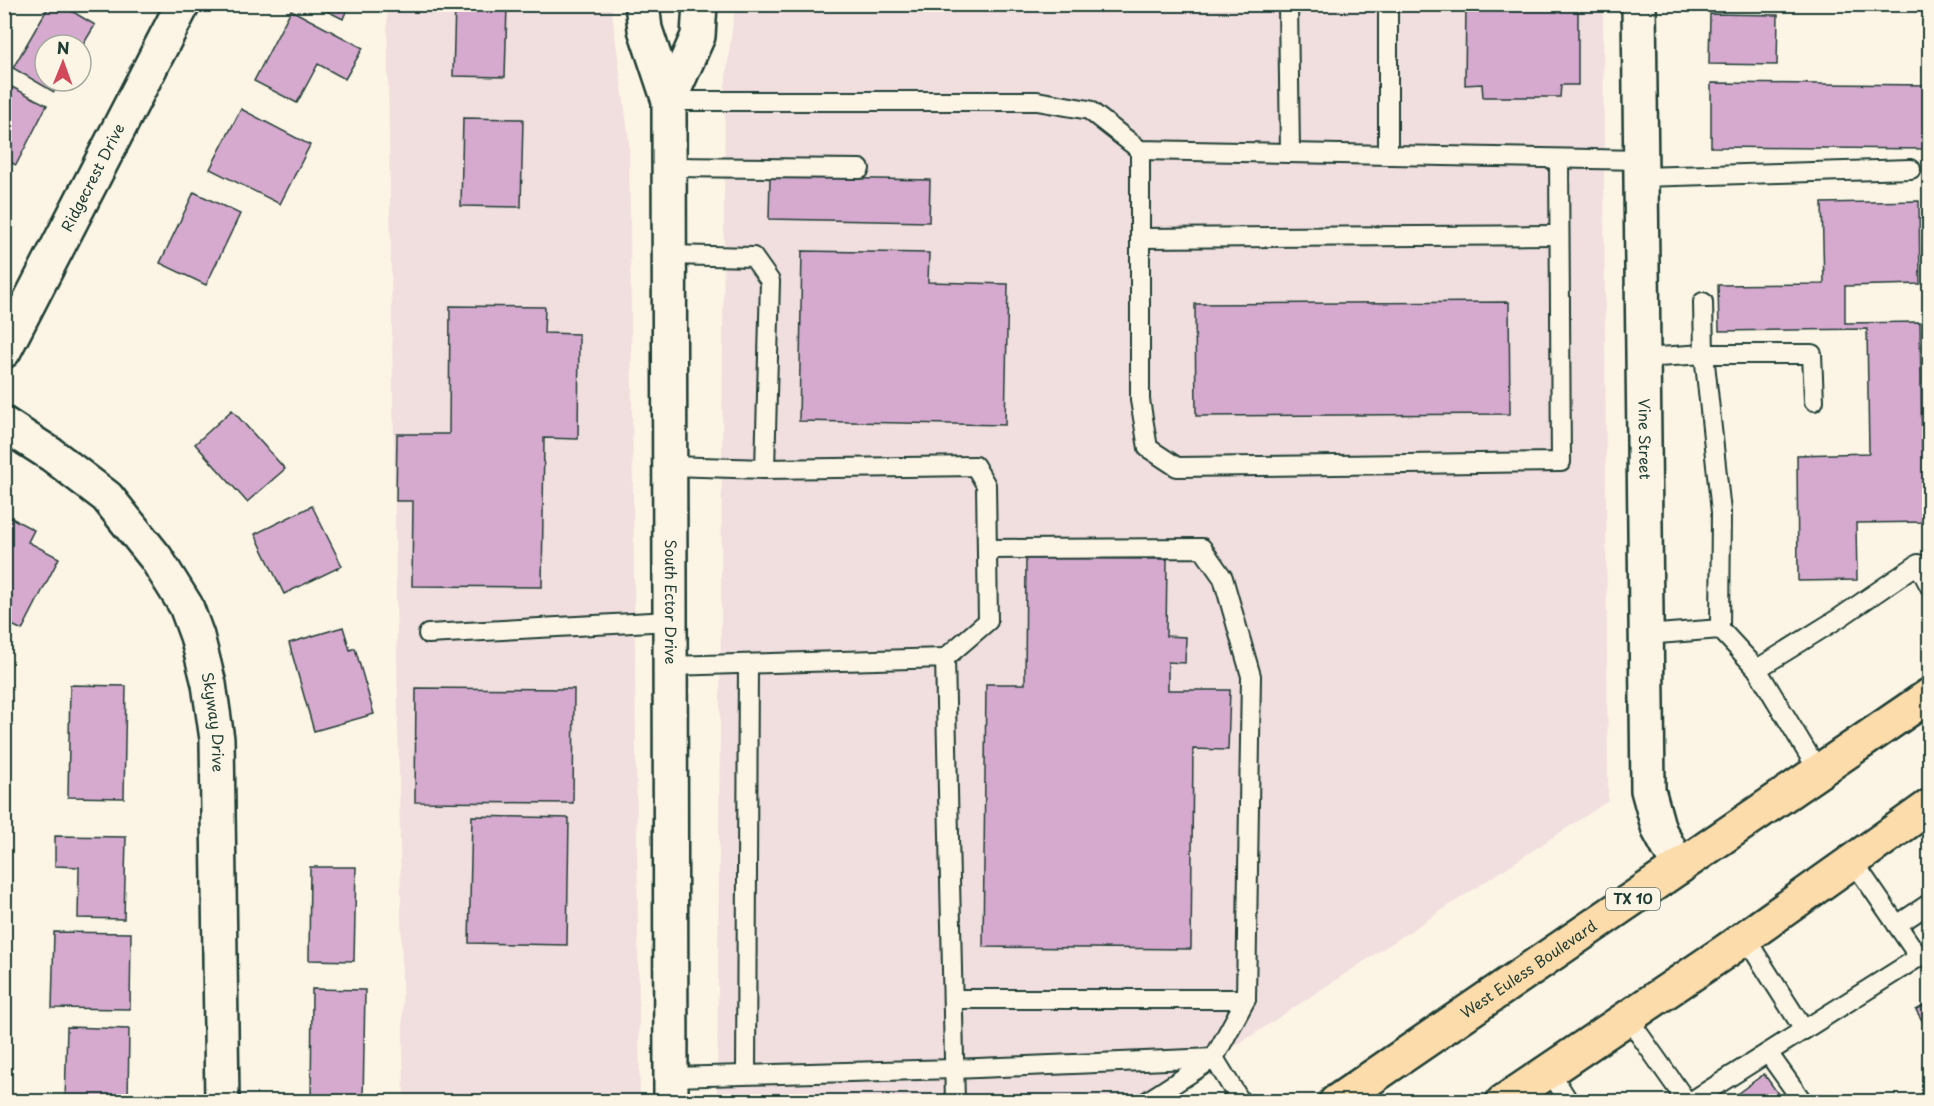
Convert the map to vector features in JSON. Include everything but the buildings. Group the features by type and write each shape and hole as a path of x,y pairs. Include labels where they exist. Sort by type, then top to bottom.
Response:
{"main road":[{"name":"West Euless Boulevard","path":"1336,1101 1929,695"},
{"path":"1503,1101 1745,937 1929,806"}],"street":[{"name":"Ridgecrest Drive","path":"4,351 183,4"},
{"name":"South Ector Drive","path":"642,4 645,29 669,101 670,1089"},
{"name":"South Ector Drive","path":"669,101 698,36 700,4"},
{"name":"Vine Street","path":"1639,4 1648,790 1659,830 1679,867"},
{"name":"Skyway Drive","path":"4,424 52,455 106,496 156,558 186,606 197,636 209,684 217,739 222,1101"}],"lane":[{"path":"1288,4 1290,152"},
{"path":"1388,4 1388,155"},
{"path":"669,101 1037,101 1089,110 1140,150 1559,159 1641,169 1911,169"},
{"path":"1140,150 1140,400 1148,448 1177,468 1561,462 1559,159"},
{"path":"669,167 860,168"},
{"path":"1140,238 1560,235"},
{"path":"669,255 753,257 770,281 765,470"},
{"path":"1703,302 1704,354 1721,512 1720,629 1757,669 1819,772"},
{"path":"1643,358 1704,354 1812,354 1814,401"},
{"path":"669,466 765,470 975,466 986,485 988,621 945,658 670,666"},
{"path":"987,549 1202,548 1223,578 1251,676 1246,999 1214,1058 1146,1101"},
{"path":"1757,669 1839,618 1918,564 1929,587"},
{"path":"428,634 670,621"},
{"path":"1646,635 1720,629"},
{"path":"945,658 955,1101"},
{"path":"746,1074 748,664"},
{"path":"1627,1017 1689,1101 1919,957 1853,861"},
{"path":"1897,925 1929,903"},
{"path":"1745,937 1804,1030"},
{"path":"953,999 1246,999"},
{"path":"1768,1053 1803,1101"},
{"path":"670,1089 746,1074 954,1069 1214,1058"},
{"path":"1214,1058 1241,1101"},
{"path":"1549,1070 1569,1101"}],"shaded area":[{"path":"387,5 611,5 629,140 640,1101 404,1101"},
{"path":"735,5 1603,5 1608,801 1152,1101 717,1102 725,87"}]}
